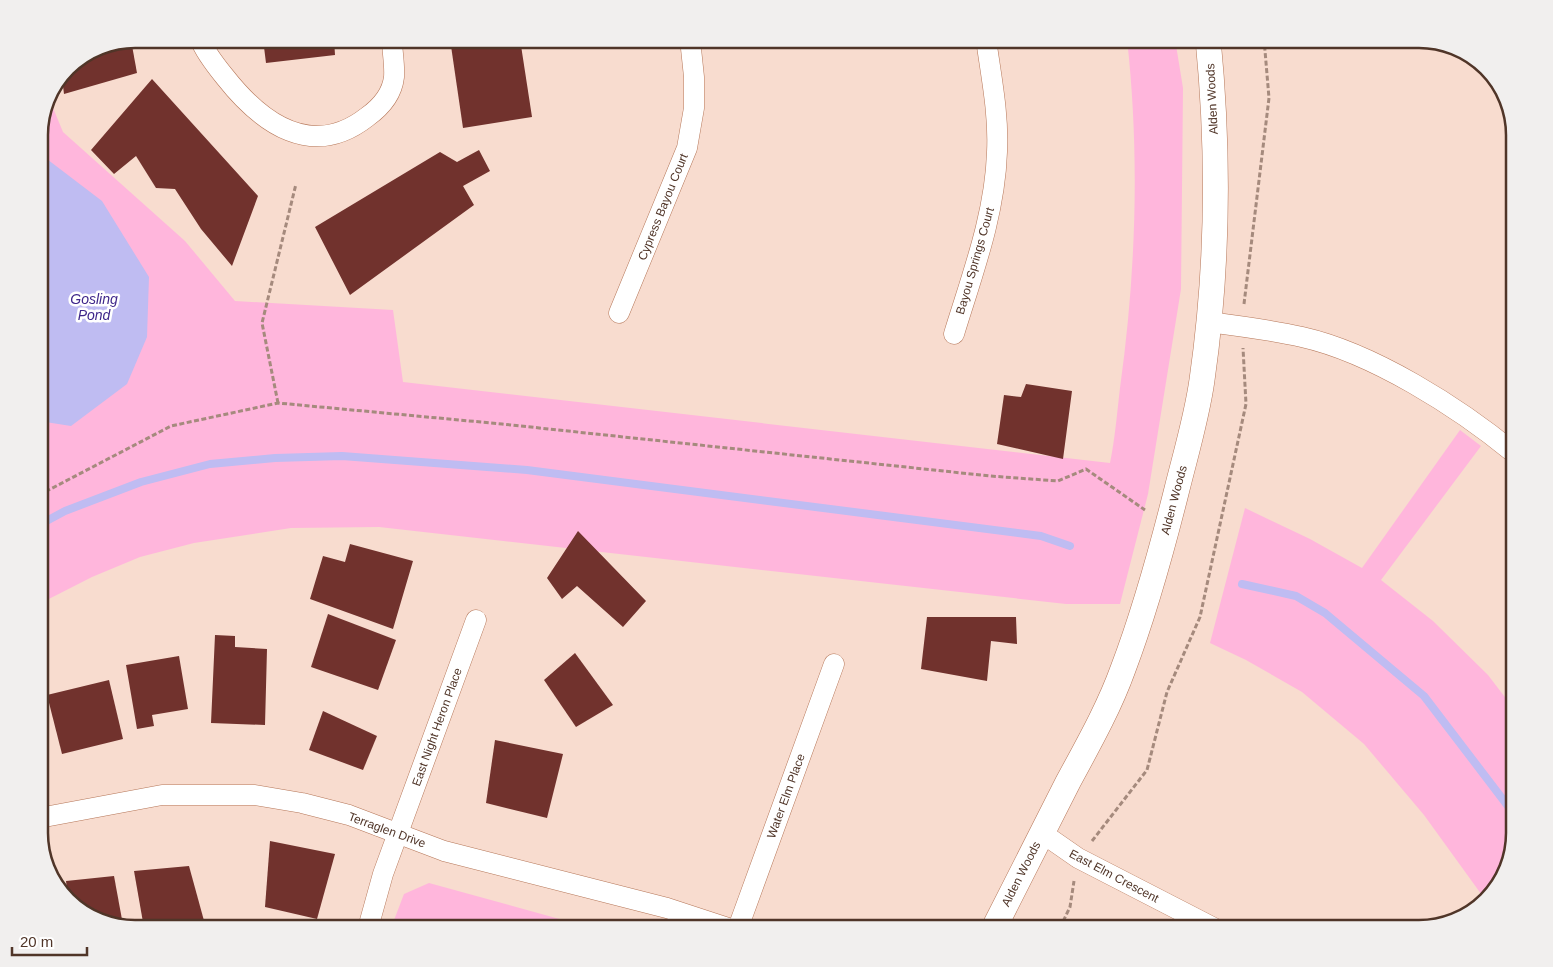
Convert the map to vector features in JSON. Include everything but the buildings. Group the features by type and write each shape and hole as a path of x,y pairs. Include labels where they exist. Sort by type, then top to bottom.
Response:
{"street":[{"path":"206,48 240,96 271,122 296,134 324,137 351,130 384,104 394,78 392,48"},
{"name":"Cypress Bayou Court","path":"619,313 688,148 694,108 694,77 691,48"},
{"name":"Bayou Springs Court","path":"954,334 985,233 997,153 997,118 987,48"},
{"name":"Alden Woods","path":"998,920 1092,736 1123,670 1168,525 1202,382 1208,322 1215,156 1213,85 1209,48"},
{"path":"1208,322 1304,337 1362,358 1431,393 1486,430 1505,446"},
{"name":"East Night Heron Place","path":"370,920 383,874 476,620"},
{"name":"Water Elm Place","path":"741,920 834,664"},
{"name":"Terraglen Drive","path":"48,816 162,795 255,795 302,802 349,815 453,853 667,908 704,920"},
{"name":"East Elm Crescent","path":"1042,833 1078,858 1198,920"}],"path":[{"path":"278,403 262,323 296,184"},
{"path":"48,490 171,426 278,403 502,424 990,476 1058,481 1086,469 1168,525"}],"shaded area":[{"path":"1128,48 1176,48 1183,88 1181,289 1148,494 1120,604 1066,604 379,527 291,528 194,543 140,557 92,577 48,599 48,129 52,106 63,132 185,241 235,301 393,310 403,382 1110,463 1115,435 1133,258 1135,170"},
{"path":"1460,430 1481,446 1381,580 1433,621 1488,675 1506,698 1505,844 1499,866 1481,893 1424,815 1364,744 1302,692 1246,660 1210,643 1245,508 1310,539 1362,568"},
{"path":"429,883 563,920 394,920 404,894"}],"water":[{"name":"Gosling Pond","path":"48,160 102,201 149,277 147,337 127,384 71,426 48,422"}],"waterway":[{"path":"48,520 65,511 141,482 210,464 275,458 342,456 527,470 1041,536 1070,546"},
{"path":"1242,584 1296,596 1325,613 1424,696 1506,803"}]}
